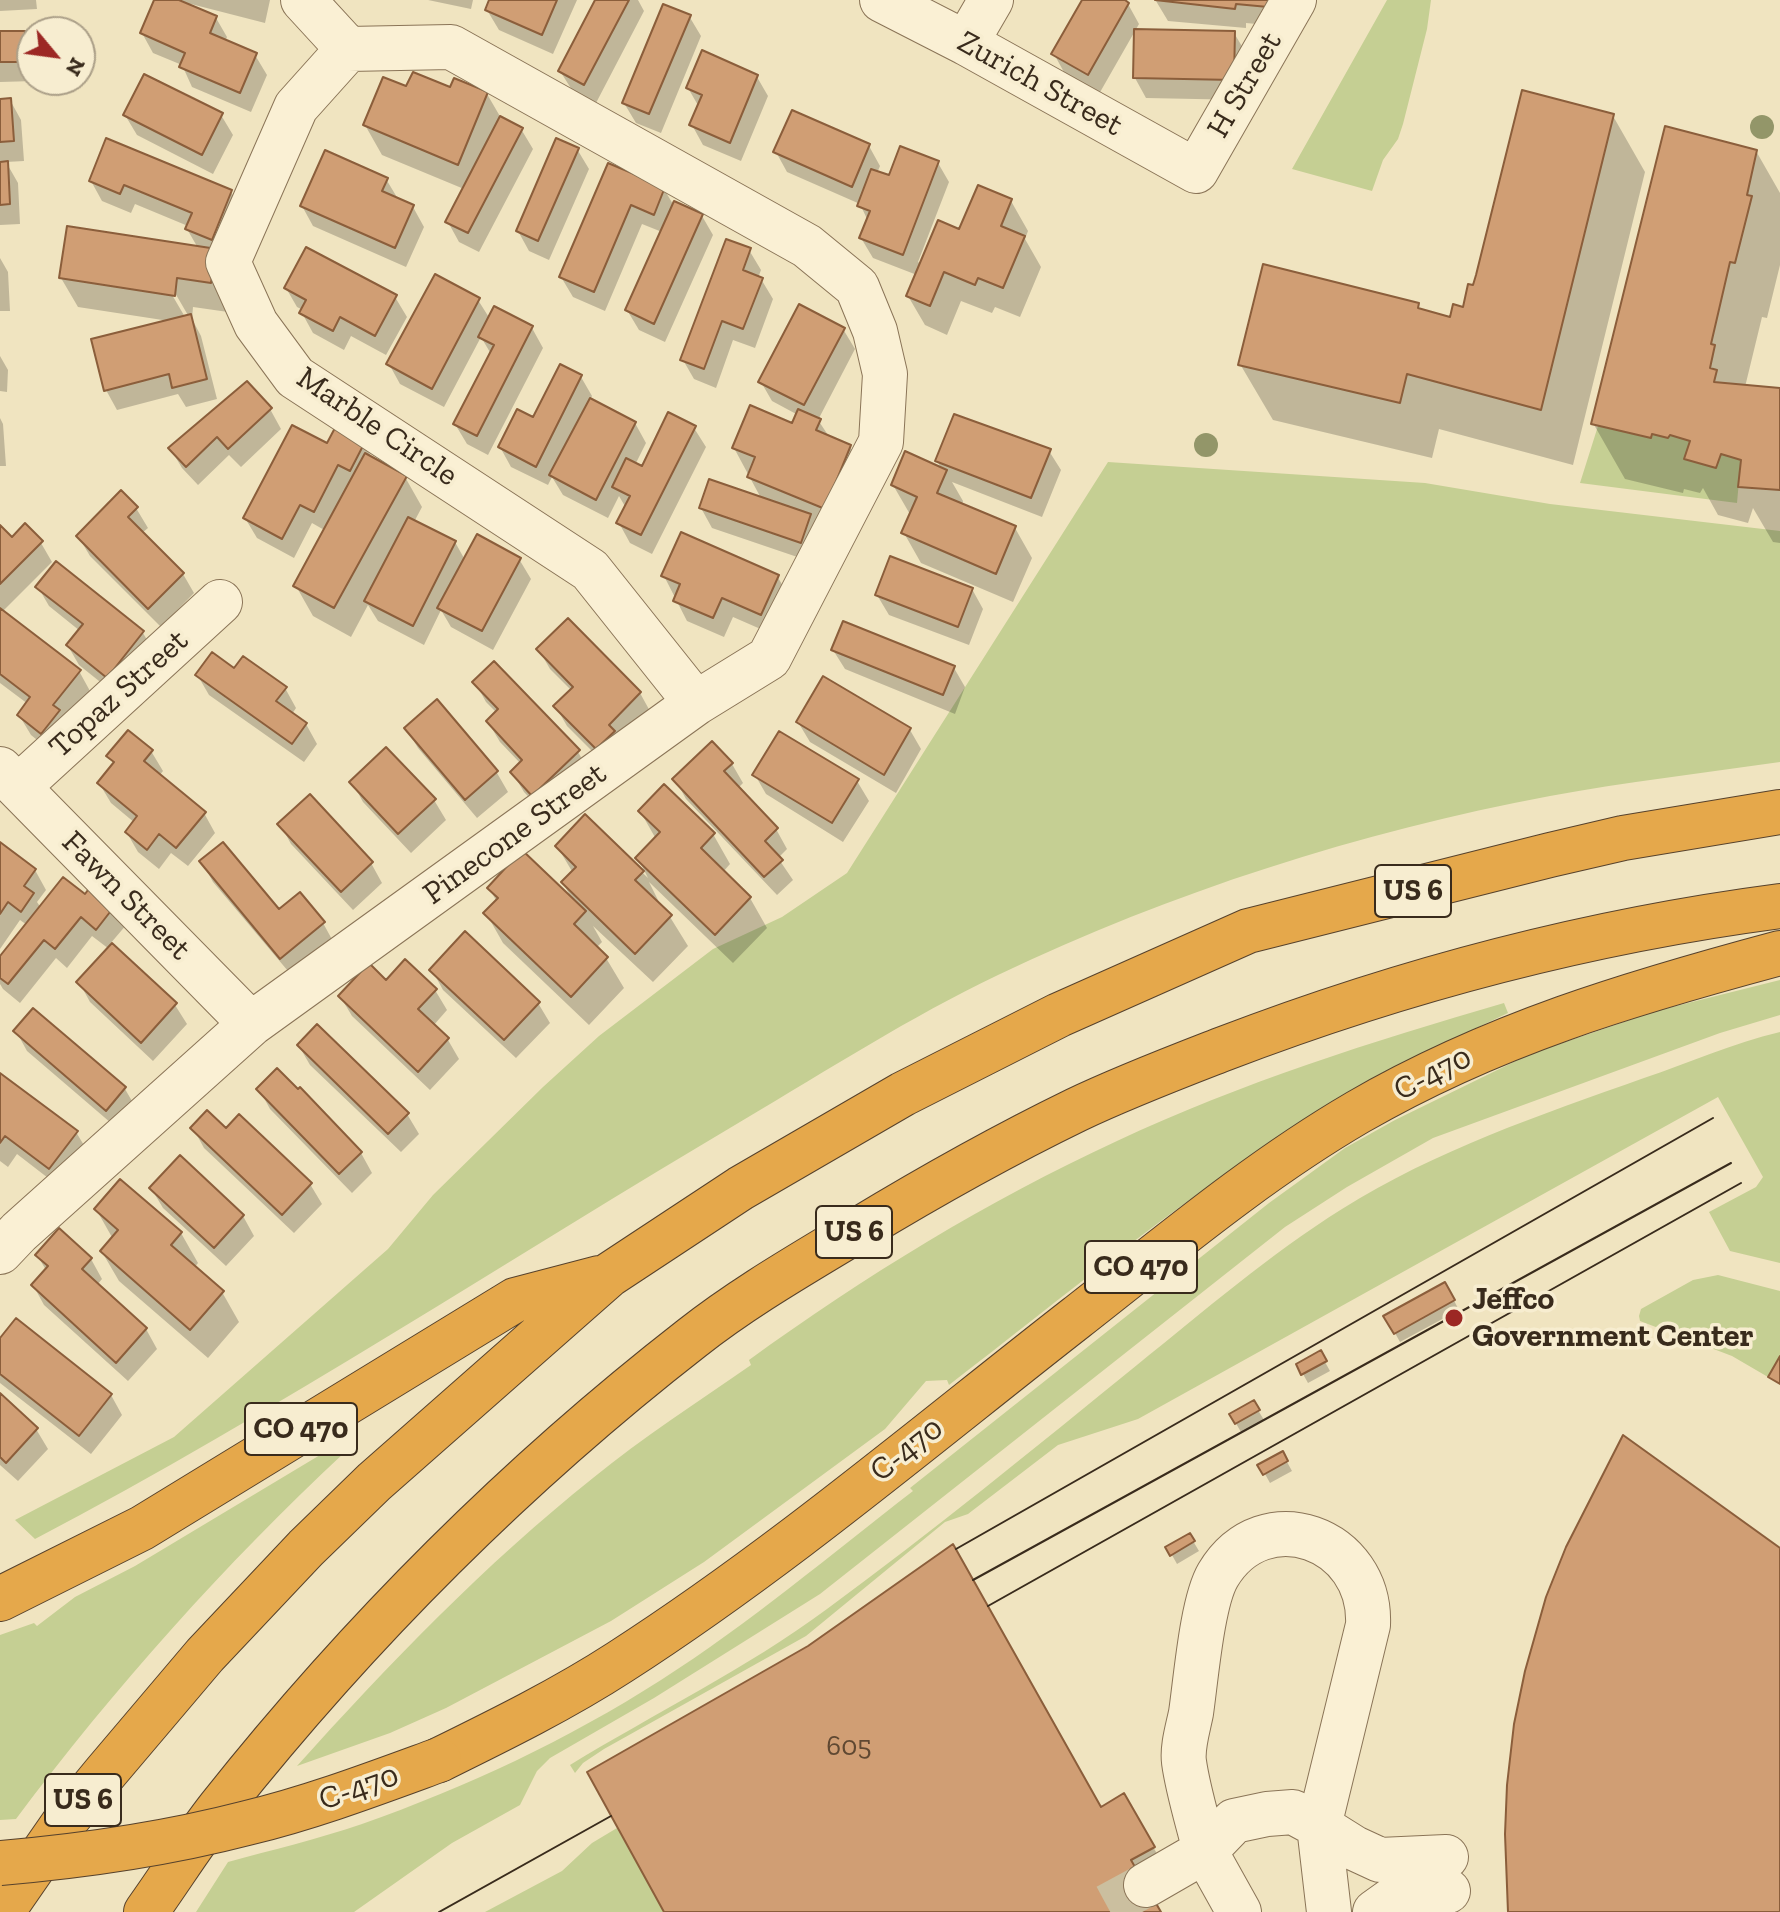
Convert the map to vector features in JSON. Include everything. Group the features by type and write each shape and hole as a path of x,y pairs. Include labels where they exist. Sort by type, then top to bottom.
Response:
{"highway":[{"name":"US 6","path":"2,1912 63,1824 205,1655 255,1600 374,1482 609,1275 741,1188 903,1094 1059,1015 1248,931 1623,838 1780,812"},
{"name":"US 6","path":"146,1912 218,1809 326,1682 441,1557 557,1448 695,1336 768,1285 921,1192 1077,1110 1299,1020 1462,969 1550,947 1721,914 1780,906"},
{"name":"C-470","path":"0,1863 161,1842 248,1823 331,1799 439,1760 506,1727 616,1665 724,1593 1260,1174 1359,1112 1459,1059 1553,1020 1659,985 1780,953"},
{"name":"CO 470","path":"0,1599 142,1528 515,1300 609,1275"}],"street":[{"path":"303,0 348,49"},
{"name":"Zurich Street","path":"882,0 966,43 1196,171"},
{"path":"966,43 991,0"},
{"name":"H Street","path":"1196,171 1294,0"},
{"name":"Pinecone Street","path":"6,1234 251,1024 696,703 769,658 881,442 885,374 875,331 857,287 807,246 451,47 348,49"},
{"name":"Marble Circle","path":"348,49 296,107 228,262 256,324 295,377 590,570 696,703"},
{"name":"Topaz Street","path":"9,778 220,602"},
{"name":"Fawn Street","path":"9,778 251,1024"},
{"path":"1239,1912 1205,1851 1183,1759 1209,1600 1218,1574 1231,1558 1256,1541 1281,1535 1308,1537 1338,1552 1357,1573 1369,1611 1319,1826 1329,1912"},
{"path":"1146,1885 1205,1851 1234,1821 1293,1812 1380,1860 1447,1874 1396,1897 1375,1912"}],"green space":[{"path":"1387,0 1431,0 1427,29 1403,124 1398,139 1383,160 1372,191 1292,169"},
{"path":"1598,426 1650,438 1652,434 1667,438 1670,435 1690,441 1684,459 1715,467 1721,454 1741,460 1737,503 1580,483"},
{"path":"1108,462 1425,483 1550,504 1780,531 1780,762 1579,791 1408,827 1199,891 1064,945 965,991 870,1044 304,1387 126,1490 35,1539 15,1520 174,1437 388,1249 433,1195 599,1036 713,949 782,917 847,873"},
{"path":"1780,980 1780,1015 1720,1033 1433,1138 1285,1227 820,1594 654,1698 550,1758 537,1771 520,1805 452,1843 354,1912 196,1912 228,1862 362,1824 440,1794 553,1742 661,1680 820,1564 913,1491 910,1488 1269,1203 1345,1148 1530,1054 1656,1011"},
{"path":"1504,1003 1508,1013 1372,1081 1205,1188 949,1385 947,1380 926,1381 885,1429 704,1562 611,1621 446,1708 390,1733 297,1766 439,1616 553,1511 631,1448 751,1365 749,1360 882,1270 1021,1189 1164,1120 1308,1064"},
{"path":"1780,1032 1780,1263 1730,1251 1709,1212 1756,1187 1763,1177 1718,1097 1138,1419 1058,1445 968,1514 945,1522 806,1636 604,1749 583,1763 575,1773 570,1765 732,1671 827,1609 984,1489 1238,1284 1342,1209 1414,1169 1489,1135 1728,1047"},
{"path":"1718,1275 1780,1291 1780,1356 1768,1377 1732,1356 1640,1321 1641,1309 1693,1280"},
{"path":"340,1443 345,1452 256,1538 172,1628 92,1722 16,1819 0,1820 0,1635 34,1623 37,1626 75,1597 135,1566"},
{"path":"617,1828 664,1912 485,1912 562,1871 592,1843"}],"building":[{"path":"154,0 179,0 217,16 210,33 257,53 240,93 179,67 185,53 140,33"},
{"path":"489,0 557,0 542,35 485,10"},
{"path":"595,0 629,0 584,85 558,71"},
{"path":"1082,0 1125,0 1129,3 1088,75 1051,54"},
{"path":"1155,0 1269,0 1268,7 1236,4 1235,9"},
{"path":"663,4 691,15 649,114 622,103"},
{"path":"1134,29 1235,31 1234,80 1133,78"},
{"path":"0,31 16,31 16,62 0,62"},
{"path":"702,50 758,75 730,143 689,125 702,95 686,88"},
{"path":"413,72 450,87 454,78 488,92 458,165 363,125 383,77 406,86"},
{"path":"144,74 223,113 202,155 123,115"},
{"path":"1522,90 1614,114 1541,410 1407,374 1400,403 1238,365 1263,264 1419,303 1418,308 1450,317 1453,304 1463,307 1468,284 1473,285 1476,275"},
{"path":"11,98 14,141 0,142 0,99"},
{"path":"792,110 870,144 852,187 773,152"},
{"path":"500,116 523,128 468,233 445,222"},
{"path":"1665,126 1757,150 1747,195 1752,196 1735,263 1730,262 1711,344 1715,345 1710,368 1717,370 1714,382 1780,388 1780,490 1738,487 1741,460 1721,454 1716,468 1684,459 1690,441 1670,435 1668,438 1652,434 1651,438 1591,424"},
{"path":"106,138 232,190 212,240 185,229 192,213 124,185 120,194 89,181"},
{"path":"556,138 579,148 538,241 516,231"},
{"path":"900,146 939,161 903,255 859,238 870,211 857,206 871,169 889,175"},
{"path":"325,150 388,178 382,191 414,205 395,248 300,206"},
{"path":"8,161 10,204 0,205 0,162"},
{"path":"608,163 665,187 654,215 631,205 594,292 559,277"},
{"path":"978,185 1012,199 1001,226 1025,236 1003,288 978,278 975,285 944,272 930,306 906,296 938,220 959,229"},
{"path":"674,201 703,214 654,324 625,310"},
{"path":"67,226 217,249 211,283 177,278 175,296 59,278"},
{"path":"726,239 751,248 743,270 763,278 743,329 722,321 704,369 680,360"},
{"path":"306,247 397,295 375,336 340,317 333,331 299,313 306,300 284,288"},
{"path":"435,274 480,298 432,389 386,364"},
{"path":"799,304 845,328 804,405 758,382"},
{"path":"494,306 533,326 477,436 453,424 494,345 478,337"},
{"path":"191,314 207,379 172,388 169,374 104,391 91,339"},
{"path":"560,364 582,375 536,467 498,447 517,409 533,417"},
{"path":"247,381 272,408 228,449 217,437 186,467 168,448"},
{"path":"590,398 636,422 596,500 549,475"},
{"path":"750,405 792,423 798,409 821,419 816,430 851,445 825,509 747,477 755,457 732,448"},
{"path":"668,412 696,426 641,535 616,523 630,496 612,487 626,458 642,466"},
{"path":"954,414 1051,449 1031,498 935,461"},
{"path":"292,425 327,443 336,426 365,442 350,471 338,465 314,512 300,505 282,539 243,518"},
{"path":"905,451 947,470 937,493 1016,526 996,574 901,533 917,497 891,485"},
{"path":"365,453 407,476 334,608 293,586"},
{"path":"709,479 811,514 801,543 699,508"},
{"path":"121,490 138,507 128,517 184,573 148,609 76,536"},
{"path":"408,517 456,541 413,626 364,601"},
{"path":"25,523 43,541 0,584 0,525 12,537"},
{"path":"681,532 779,575 761,615 722,598 713,618 673,601 680,584 661,576"},
{"path":"477,534 521,558 482,631 437,608"},
{"path":"890,556 973,588 958,627 875,595"},
{"path":"56,561 144,631 107,678 66,645 83,624 35,587"},
{"path":"0,608 81,670 53,705 60,710 41,734 17,715 30,697 0,674"},
{"path":"568,618 641,692 609,725 615,731 596,749 553,706 573,687 536,649"},
{"path":"843,621 955,666 943,695 831,650"},
{"path":"212,652 234,668 243,656 287,687 276,701 307,723 292,744 195,675"},
{"path":"494,661 580,750 532,796 510,772 522,760 486,721 498,709 472,682"},
{"path":"823,676 911,728 884,775 796,722"},
{"path":"437,699 498,771 465,800 404,728"},
{"path":"128,730 153,750 144,761 206,812 176,848 159,834 147,850 125,832 137,816 97,783 114,762 106,756"},
{"path":"779,731 859,779 832,823 752,775"},
{"path":"712,741 733,763 724,771 778,828 765,841 783,860 764,877 672,779"},
{"path":"386,747 436,799 398,834 349,782"},
{"path":"664,784 715,833 701,848 751,897 715,935 635,858 660,832 638,811"},
{"path":"310,794 373,862 341,892 277,824"},
{"path":"585,814 644,871 635,880 672,915 635,954 561,882 576,867 555,846"},
{"path":"0,842 36,869 24,886 34,893 21,912 8,902 0,914"},
{"path":"223,842 279,909 300,892 325,922 280,959 199,861"},
{"path":"522,850 586,911 574,924 608,957 571,997 483,913 498,898 487,888"},
{"path":"63,877 85,894 93,883 117,903 96,930 81,917 55,949 44,940 8,984 0,978 0,956"},
{"path":"465,931 540,1002 504,1040 429,970"},
{"path":"112,943 177,1003 141,1043 76,982"},
{"path":"405,959 437,989 418,1009 449,1038 418,1072 338,996 369,963 386,980"},
{"path":"33,1008 126,1087 106,1111 13,1031"},
{"path":"317,1024 409,1113 388,1134 297,1045"},
{"path":"277,1068 298,1089 300,1087 362,1152 339,1174 256,1089"},
{"path":"0,1073 78,1131 49,1169 5,1136 0,1143"},
{"path":"207,1110 226,1128 239,1114 312,1183 282,1215 190,1128"},
{"path":"180,1155 244,1215 214,1248 149,1188"},
{"path":"120,1179 182,1232 171,1245 224,1291 190,1330 100,1251 118,1230 94,1209"},
{"path":"59,1228 92,1258 82,1269 147,1328 116,1363 31,1285 48,1266 35,1255"},
{"path":"1445,1282 1455,1300 1394,1334 1383,1316"},
{"path":"16,1318 112,1394 79,1436 0,1374 0,1338"},
{"path":"1321,1350 1327,1361 1301,1375 1296,1364"},
{"path":"1780,1356 1780,1384 1768,1377"},
{"path":"0,1393 38,1428 6,1463 0,1457"},
{"path":"1254,1400 1260,1410 1235,1424 1229,1414"},
{"path":"1623,1435 1780,1548 1780,1912 1508,1912 1507,1785 1514,1724 1525,1671 1546,1597 1566,1547"},
{"path":"1283,1451 1288,1461 1263,1475 1257,1465"},
{"path":"1190,1533 1195,1541 1170,1556 1165,1547"},
{"path":"953,1544 1101,1807 1124,1793 1155,1847 1131,1860 1161,1912 664,1912 587,1772 808,1646"}],"tunnel":[{"path":"1107,1906 1146,1885"}],"tram line":[{"path":"956,1549 1713,1118"},
{"path":"973,1580 1731,1163"},
{"path":"988,1606 1741,1183"},
{"path":"439,1912 611,1816"}],"place":[{"name":"Jeffco Government Center","path":"1454,1318"}]}
